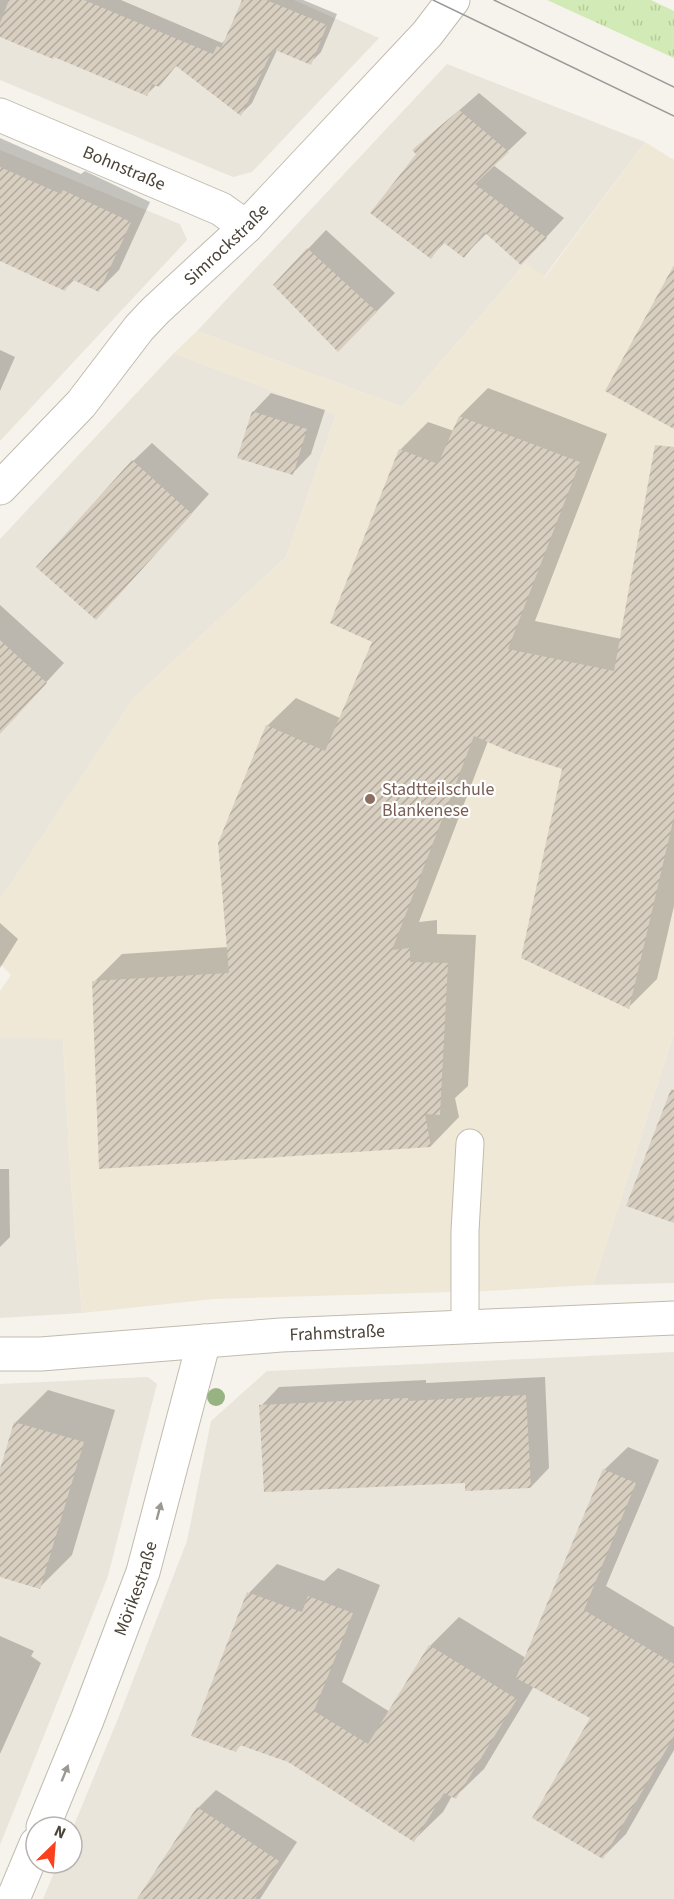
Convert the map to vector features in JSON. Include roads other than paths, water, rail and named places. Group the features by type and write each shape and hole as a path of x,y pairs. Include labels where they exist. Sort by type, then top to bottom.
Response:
{"street":[{"name":"Simrockstraße","path":"0,488 81,404 140,328 246,227 427,34 453,0"},
{"name":"Bohnstraße","path":"0,115 221,209 246,227"},
{"name":"Frahmstraße","path":"0,1354 41,1354 281,1335 674,1318"},
{"name":"Mörikestraße","path":"48,1815 143,1572 204,1341"},
{"path":"13,1899 24,1873"}],"lane":[{"path":"465,1328 465,1231 470,1143"}],"tram line":[{"path":"433,0 674,116"},
{"path":"494,0 674,87"}],"place":[{"name":"Stadtteilschule Blankenese","path":"370,799"}]}
